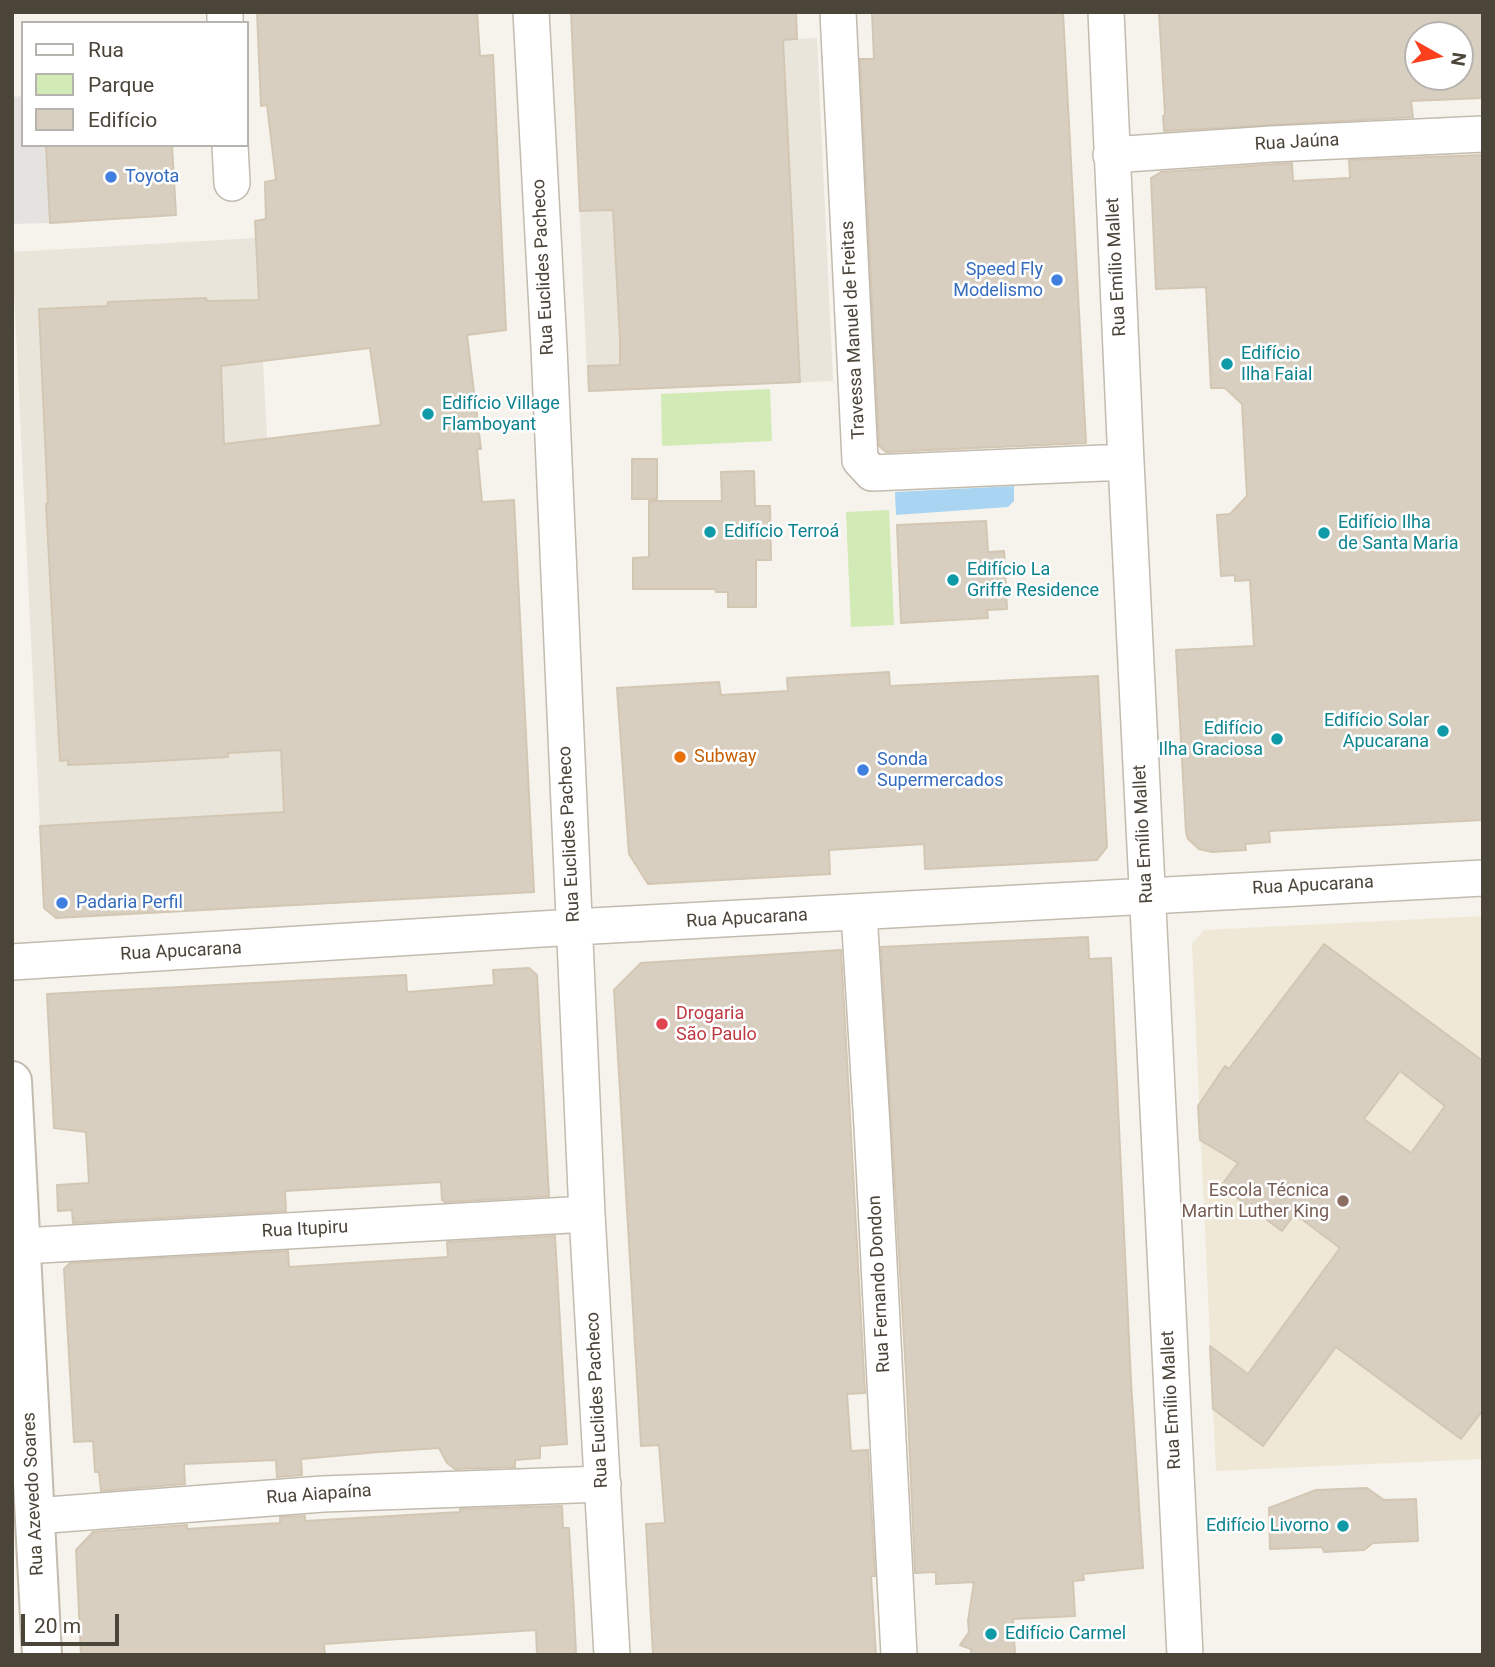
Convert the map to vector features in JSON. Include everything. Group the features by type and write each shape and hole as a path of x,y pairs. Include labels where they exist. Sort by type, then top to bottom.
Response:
{"street":[{"name":"Rua Euclides Pacheco","path":"531,12 549,347 587,1214 612,1655"},
{"name":"Travessa Manuel de Freitas","path":"838,12 860,460 872,473 1125,461"},
{"name":"Rua Emílio Mallet","path":"1106,12 1125,461 1185,1655"},
{"name":"Rua Jaúna","path":"1111,155 1483,134"},
{"path":"230,147 232,183"},
{"name":"Rua Apucarana","path":"12,962 575,927 1483,878"},
{"name":"Rua Fernando Dondon","path":"859,913 899,1655"},
{"name":"Rua Azevedo Soares","path":"12,1082 42,1655"},
{"name":"Rua Itupiru","path":"22,1247 587,1214"},
{"name":"Rua Aiapaína","path":"35,1516 337,1493 603,1484"}],"shaded area":[{"path":"817,38 833,381 588,392 572,49"},
{"path":"21,96 21,147 46,147 50,223 12,224 12,97"},
{"path":"256,238 284,812 40,826 12,252"},
{"name":"Escola Técnica Martin Luther King","path":"1483,916 1483,1459 1216,1471 1192,944 1204,930"}],"green space":[{"path":"770,389 772,441 662,446 661,394"},
{"path":"889,510 894,625 851,627 846,512"}],"water":[{"path":"1014,486 1014,501 1008,507 896,515 895,492"}],"building":[{"path":"257,12 477,12 480,56 493,55 506,330 467,335 481,449 477,449 482,502 514,500 534,892 56,918 44,908 40,826 284,812 281,750 228,753 228,757 140,762 68,765 68,760 60,761 39,309 107,306 108,302 206,298 207,301 259,300 255,221 266,219 265,182 276,180 267,105 261,106","holes":["370,348 381,425 224,444 221,366"]},
{"path":"571,12 796,12 797,39 783,40 800,382 589,391 588,366 620,365 620,339 613,210 580,211"},
{"path":"872,12 1063,12 1086,443 886,452 879,446 860,59 874,59"},
{"path":"1159,12 1483,12 1483,98 1411,101 1413,117 1164,131"},
{"name":"Toyota","path":"46,147 172,147 176,215 50,223"},
{"path":"1483,155 1483,820 1269,831 1270,842 1245,844 1246,850 1212,852 1199,849 1188,839 1186,832 1176,650 1254,646 1250,580 1235,581 1235,575 1221,576 1217,515 1230,514 1247,496 1242,404 1225,388 1211,388 1206,287 1156,289 1151,178 1161,172 1292,163 1293,181 1350,178 1349,160"},
{"path":"632,459 657,459 657,499 632,499"},
{"name":"Edifício Terroá","path":"754,471 755,506 770,506 771,560 756,560 756,607 728,607 728,592 716,592 715,589 633,589 633,558 649,557 649,501 722,501 721,472"},
{"name":"Edifício La Griffe Residence","path":"986,521 988,552 1004,551 1007,609 987,610 988,618 901,623 897,525"},
{"name":"Sonda Supermercados","path":"889,672 890,686 1098,676 1107,847 1097,860 925,869 924,844 829,850 830,874 648,884 629,854 617,688 719,682 721,695 788,691 787,678"},
{"path":"1088,937 1089,959 1111,958 1131,1381 1143,1568 1083,1574 1084,1580 1073,1581 1075,1616 1013,1619 1015,1655 971,1655 971,1649 960,1645 969,1632 974,1582 936,1584 936,1572 915,1573 881,947"},
{"path":"1324,944 1483,1061 1483,1410 1461,1439 1336,1347 1263,1446 1213,1409 1210,1346 1248,1374 1340,1248 1295,1214 1282,1231 1221,1186 1238,1163 1200,1140 1198,1106 1225,1066 1229,1069","holes":["1400,1071 1445,1106 1411,1153 1364,1119"]},
{"path":"841,950 865,1393 847,1394 851,1451 868,1450 876,1655 653,1655 646,1524 665,1523 659,1445 641,1446 614,990 641,963"},
{"path":"529,968 537,975 549,1196 445,1202 442,1200 441,1182 285,1191 286,1211 73,1223 72,1210 58,1211 57,1185 89,1183 86,1132 54,1128 47,994 406,975 407,992 494,985 493,970"},
{"path":"555,1236 567,1444 540,1446 540,1458 515,1460 515,1467 455,1469 447,1463 439,1448 379,1452 301,1459 302,1475 277,1477 276,1460 184,1464 185,1484 101,1491 99,1472 95,1472 93,1441 74,1442 64,1269 70,1263 288,1251 289,1267 448,1257 447,1242"},
{"name":"Edifício Livorno","path":"1367,1488 1384,1500 1416,1499 1418,1541 1373,1543 1364,1550 1324,1552 1322,1547 1270,1549 1269,1508 1316,1490"},
{"path":"562,1506 563,1528 569,1528 576,1652 568,1655 537,1655 536,1630 324,1644 325,1655 81,1655 76,1550 93,1532 187,1525 187,1529 280,1523 280,1517 305,1516 305,1521 460,1512 460,1509"}],"place":[{"name":"Toyota","path":"111,177"},
{"name":"Speed Fly Modelismo","path":"1057,280"},
{"name":"Edifício Ilha Faial","path":"1227,364"},
{"name":"Edifício Village Flamboyant","path":"428,414"},
{"name":"Edifício Terroá","path":"710,532"},
{"name":"Edifício Ilha de Santa Maria","path":"1324,533"},
{"name":"Edifício La Griffe Residence","path":"953,580"},
{"name":"Edifício Solar Apucarana","path":"1443,731"},
{"name":"Edifício Ilha Graciosa","path":"1277,739"},
{"name":"Subway","path":"680,757"},
{"name":"Sonda Supermercados","path":"863,770"},
{"name":"Padaria Perfil","path":"62,903"},
{"name":"Drogaria São Paulo","path":"662,1024"},
{"name":"Escola Técnica Martin Luther King","path":"1343,1201"},
{"name":"Edifício Livorno","path":"1343,1526"},
{"name":"Edifício Carmel","path":"991,1634"}]}
